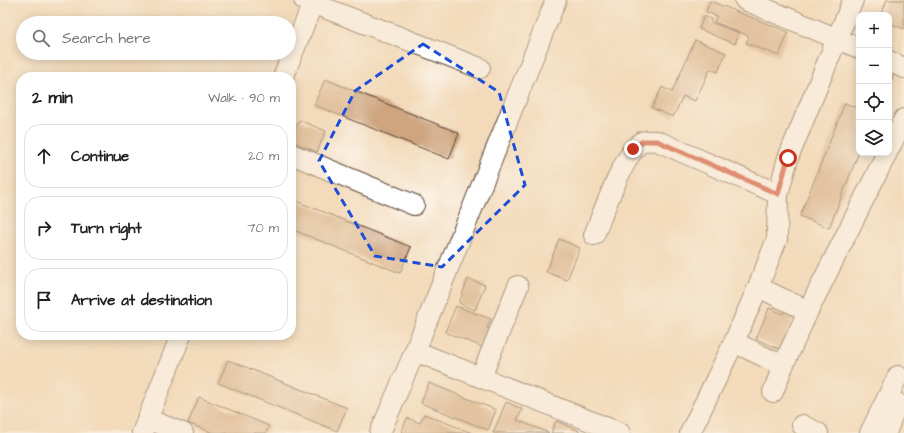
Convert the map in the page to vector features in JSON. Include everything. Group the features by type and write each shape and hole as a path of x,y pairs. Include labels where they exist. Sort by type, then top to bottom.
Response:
{"lane":[{"path":"380,433 415,351 556,0"},
{"path":"745,0 856,47"},
{"path":"690,433 734,342 777,238 778,194 788,158 853,0"},
{"path":"296,40 310,1 480,68"},
{"path":"285,72 289,60"},
{"path":"892,62 904,68"},
{"path":"892,143 904,119"},
{"path":"594,235 626,160 633,149 643,141 657,141 778,194"},
{"path":"296,156 414,205"},
{"path":"773,392 783,366 808,312 886,156"},
{"path":"481,377 518,286"},
{"path":"758,287 808,312"},
{"path":"179,340 144,426 184,433"},
{"path":"734,342 783,366"},
{"path":"415,351 620,433"},
{"path":"870,433 902,375"},
{"path":"886,433 902,375"}],"highlighted area":[{"path":"423,44 499,92 525,185 442,267 375,256 319,161 355,91"}],"building":[{"path":"887,0 904,0 904,29 892,24 892,12 882,12"},
{"path":"710,1 788,32 779,56 746,43 749,36 714,22 717,16 706,12"},
{"path":"704,16 711,19 710,22 739,33 735,44 699,29"},
{"path":"695,40 726,53 718,72 710,69 695,101 683,96 673,117 652,108 662,87 672,92"},
{"path":"325,79 459,133 449,159 314,105"},
{"path":"845,103 856,108 856,156 857,156 829,228 800,216"},
{"path":"299,120 326,131 317,152 296,143 296,128"},
{"path":"296,201 411,247 400,273 296,231"},
{"path":"559,239 580,248 567,280 546,272"},
{"path":"468,279 485,285 475,310 459,303"},
{"path":"456,306 491,319 487,328 492,330 485,348 445,332"},
{"path":"769,308 783,314 786,309 796,313 779,349 756,339"},
{"path":"228,360 347,408 337,431 218,383"},
{"path":"429,383 496,410 488,430 421,403"},
{"path":"199,397 269,426 266,433 213,433 188,423"},
{"path":"506,402 522,409 517,420 549,433 493,433"},
{"path":"424,414 472,433 401,433 407,418 420,423"},
{"path":"556,421 579,431 579,433 551,433"}],"route":[{"path":"633,149 643,141 657,141 778,194 788,158"}]}
